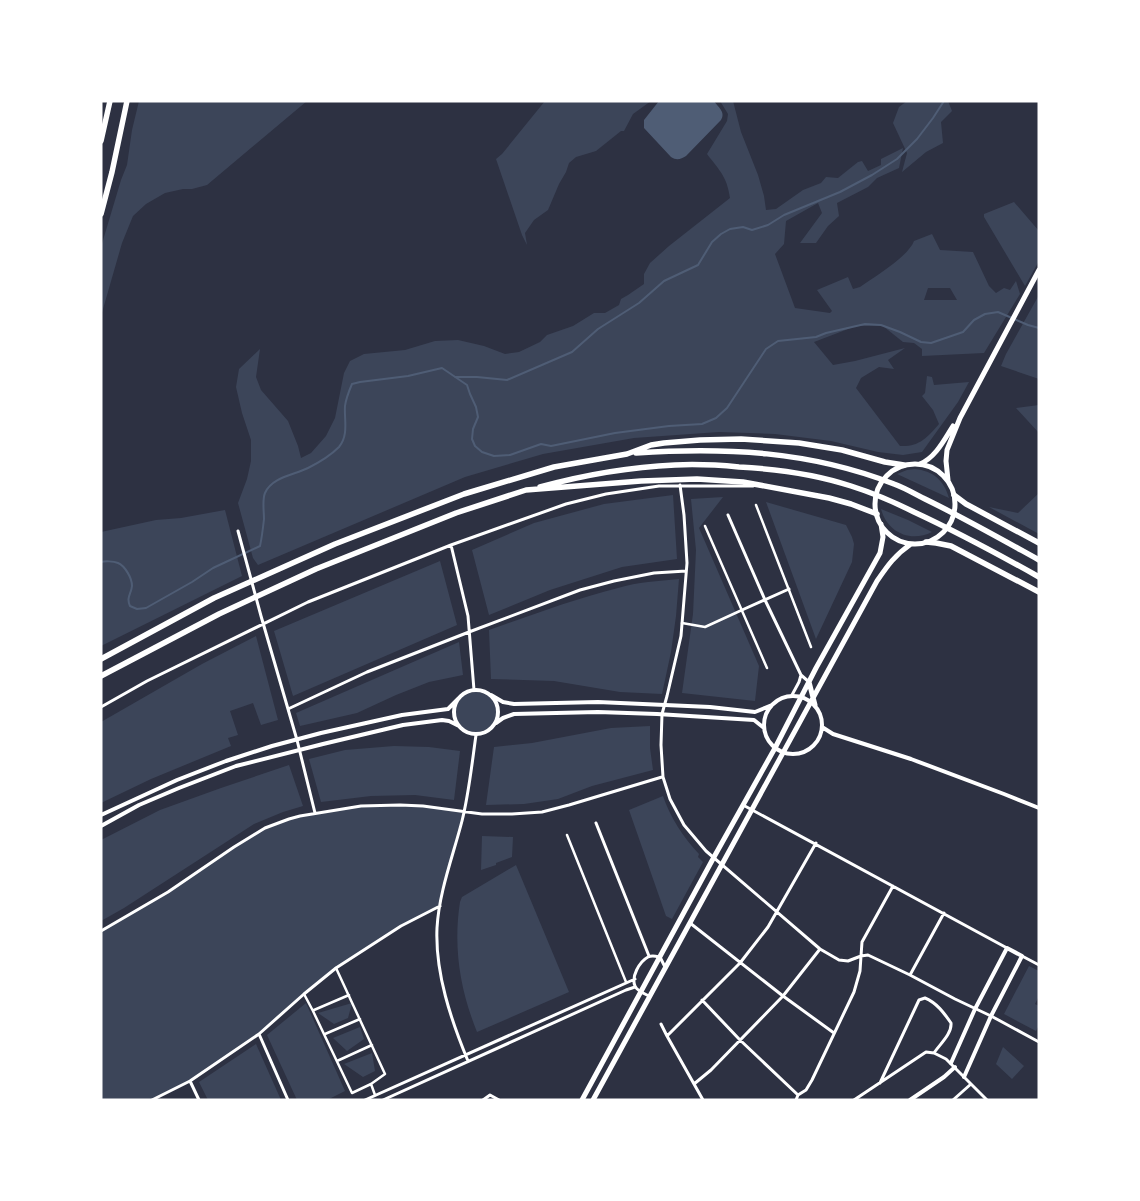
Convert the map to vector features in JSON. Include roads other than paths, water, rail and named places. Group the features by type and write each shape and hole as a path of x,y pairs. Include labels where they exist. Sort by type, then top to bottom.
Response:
{"highway":[{"path":"101,141 110,101"},
{"path":"101,214 127,101"},
{"path":"627,454 664,443 714,439 750,439 799,443 842,450 884,462 904,465"},
{"path":"101,659 214,598 387,523 464,494 554,467 627,454 676,450 718,450 766,453 820,461 895,484 944,508 1039,560"},
{"path":"101,676 219,614 316,569 447,517 526,490 630,468 675,465 719,466 763,468 816,476 851,486 888,500 937,522 1039,577"},
{"path":"526,490 613,482 697,479 743,482 791,490 876,511"},
{"path":"955,498 1039,543"},
{"path":"926,542 936,542 951,546 1039,592"}],"main road":[{"path":"593,1099 877,581 899,552 911,544 926,542 938,536 952,518 955,498 948,480 947,450 960,418 1039,270"},
{"path":"582,1100 880,553 883,537 876,511 876,500 882,482 892,472 904,465 919,464 926,461 936,452 960,418"},
{"path":"919,464 935,469 948,480"},
{"path":"881,524 893,537 911,544"},
{"path":"809,682 813,700"}],"street":[{"path":"680,485 687,563 681,636 662,714 661,745 663,777 670,799 684,824 706,851 820,948 839,960 848,961 868,955 1039,1042"},
{"path":"101,707 155,677 308,602 451,545 566,504 606,494 659,486 759,485"},
{"path":"756,505 811,647"},
{"path":"728,515 765,600 801,675 809,682"},
{"path":"705,526 767,668"},
{"path":"238,531 260,616 297,740 315,813"},
{"path":"451,545 464,598 474,690"},
{"path":"288,710 367,672 540,605 614,581 654,573 686,571"},
{"path":"682,623 705,627 789,589"},
{"path":"792,695 801,675"},
{"path":"101,815 176,780 217,764 272,746 402,715 448,709 462,694 474,690 482,690 503,702 514,704 598,702 665,704 755,712 792,695 803,696 813,700 820,714 822,726 820,737 816,744 806,751 794,754 775,748 764,728 765,715 772,705"},
{"path":"491,695 499,708 496,723"},
{"path":"458,698 454,715 459,726"},
{"path":"101,826 139,805 221,771 403,725 442,720 459,726 468,733 476,734 485,733 503,718 514,714 598,712 754,720 764,728"},
{"path":"822,726 833,734 911,758 1039,808"},
{"path":"468,1061 453,1023 438,958 437,928 442,893 468,792 476,734"},
{"path":"820,737 833,734"},
{"path":"101,931 168,892 265,828 289,819 361,806 400,804 482,814 542,812 663,777"},
{"path":"744,804 1039,965"},
{"path":"596,823 649,956"},
{"path":"567,835 626,982"},
{"path":"667,1036 740,963 768,927 816,843"},
{"path":"796,1100 798,1095 806,1090 854,992 860,971 862,942 893,886"},
{"path":"152,1100 190,1081 259,1034 336,968 401,926 440,906"},
{"path":"910,975 944,913"},
{"path":"690,923 783,996 834,1033"},
{"path":"694,1084 711,1070 783,996 820,948"},
{"path":"951,1063 975,1010 1007,948"},
{"path":"635,987 637,970 649,956 660,957 665,966"},
{"path":"964,1077 990,1016 1022,956"},
{"path":"304,994 352,1093 371,1084 385,1074 336,968"},
{"path":"365,1100 635,979"},
{"path":"635,987 649,996"},
{"path":"383,1100 635,987"},
{"path":"313,1011 349,995"},
{"path":"880,1083 919,1000 926,998 936,1004 952,1027 933,1052"},
{"path":"702,1000 740,1040 798,1095"},
{"path":"324,1035 360,1019"},
{"path":"661,1024 703,1100"},
{"path":"259,1034 288,1100"},
{"path":"337,1061 372,1045"},
{"path":"854,1100 926,1052 933,1052 946,1059 987,1100"},
{"path":"910,1100 944,1077 955,1067"},
{"path":"190,1081 199,1100"},
{"path":"371,1084 375,1095"},
{"path":"953,1100 971,1084"},
{"path":"483,1100 490,1095 499,1100"}],"waterway":[{"path":"455,377 507,380 572,352 598,329 639,303 664,281 698,265 712,242 721,234 730,229 743,227 752,230 768,225 784,215 840,192 897,159 917,139 944,101"},
{"path":"101,562 116,562 126,569 132,583 129,603 130,606 137,609 146,608 213,568 260,546 264,519 263,502 268,488 278,480 312,466 339,447 345,432 347,397 352,384 360,382 408,376 442,368 467,385 478,417 473,429 472,439 475,446 482,452 494,456 510,455 541,444 551,446 615,433 702,424 716,418 727,408 766,349 778,341 816,337 865,324 881,325 921,342 931,343 963,332 974,320 985,314 998,312 1039,328"}]}
